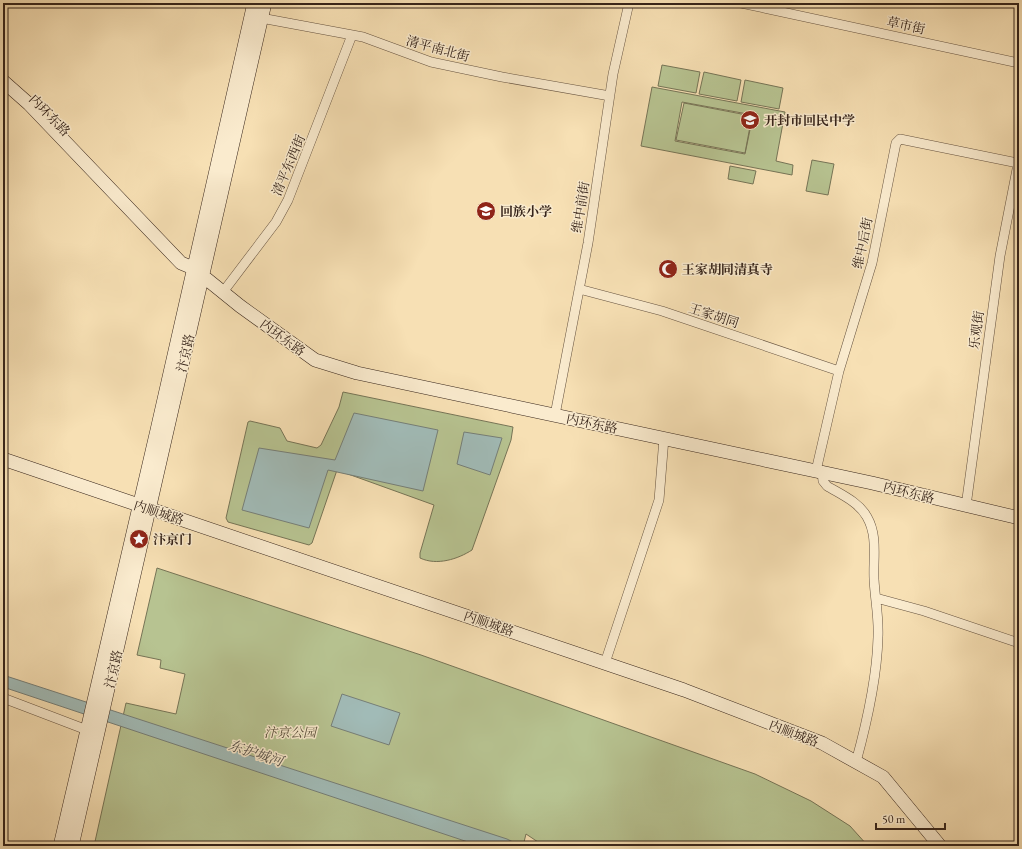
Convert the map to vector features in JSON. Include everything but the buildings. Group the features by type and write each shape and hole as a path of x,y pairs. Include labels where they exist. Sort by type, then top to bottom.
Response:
{"street":[{"name":"汴京路","path":"91,728 100,701 145,508 198,272 254,3"},
{"name":"汴京路","path":"198,272 265,3"},
{"name":"维中前街","path":"555,415 579,289 610,96 629,3"},
{"name":"草市街","path":"740,3 1019,63"},
{"name":"清平南北街","path":"262,18 352,35 431,62 502,77 610,96"},
{"name":"清平东西街","path":"223,292 276,222 288,200 352,35"},
{"name":"内环东路","path":"3,70 34,98 183,253 198,272"},
{"name":"内环东路","path":"3,80 29,104 181,263 198,272 315,360 357,373 819,471 1019,518"},
{"name":"维中后街","path":"819,471 839,371 872,263 898,140 1018,161"},
{"name":"乐观街","path":"966,506 1000,256 1018,161"},
{"name":"王家胡同","path":"579,289 662,311 839,371"},
{"path":"605,663 659,500 664,438"},
{"name":"内顺城路","path":"3,459 684,690 822,743 883,777 940,846"},
{"path":"819,471 823,481 860,507 872,528 875,546 878,638 874,670 856,762"},
{"path":"876,598 1019,643"},
{"path":"3,698 91,728"},
{"path":"60,846 91,728"},
{"path":"72,846 91,728"}],"green space":[{"path":"662,65 700,72 696,93 658,86"},
{"path":"704,72 741,80 737,101 699,94"},
{"path":"745,80 783,88 779,109 741,102"},
{"path":"652,87 785,112 776,161 793,165 792,175 641,146","holes":["682,102 753,115 745,154 675,141"]},
{"path":"684,103 752,116 745,153 676,140"},
{"path":"812,160 834,164 828,195 806,191"},
{"path":"730,166 756,171 753,184 728,179"},
{"path":"343,392 513,427 511,440 472,550 454,559 433,561 420,558 420,553 434,505 337,470 312,543 309,545 228,522 226,518 248,422 250,421 280,428 287,441 317,448 321,445 339,407"},
{"name":"汴京公园","path":"157,568 421,655 755,774 811,801 850,826 868,846 544,846 526,834 523,846 94,846 126,703 176,714 185,674 160,668 161,660 137,655"}],"water":[{"path":"354,413 438,430 423,491 328,470 309,528 242,510 259,448 335,460"},
{"path":"464,432 502,438 490,475 457,464"},
{"path":"3,675 507,839 521,846 480,846 3,687"},
{"path":"342,694 400,713 389,745 331,726"}],"place":[{"name":"开封市回民中学","path":"750,120"},
{"name":"回族小学","path":"486,211"},
{"name":"王家胡同清真寺","path":"668,269"},
{"name":"汴京门","path":"139,539"}],"water label":[{"name":"东护城河","path":"256,753"}]}
